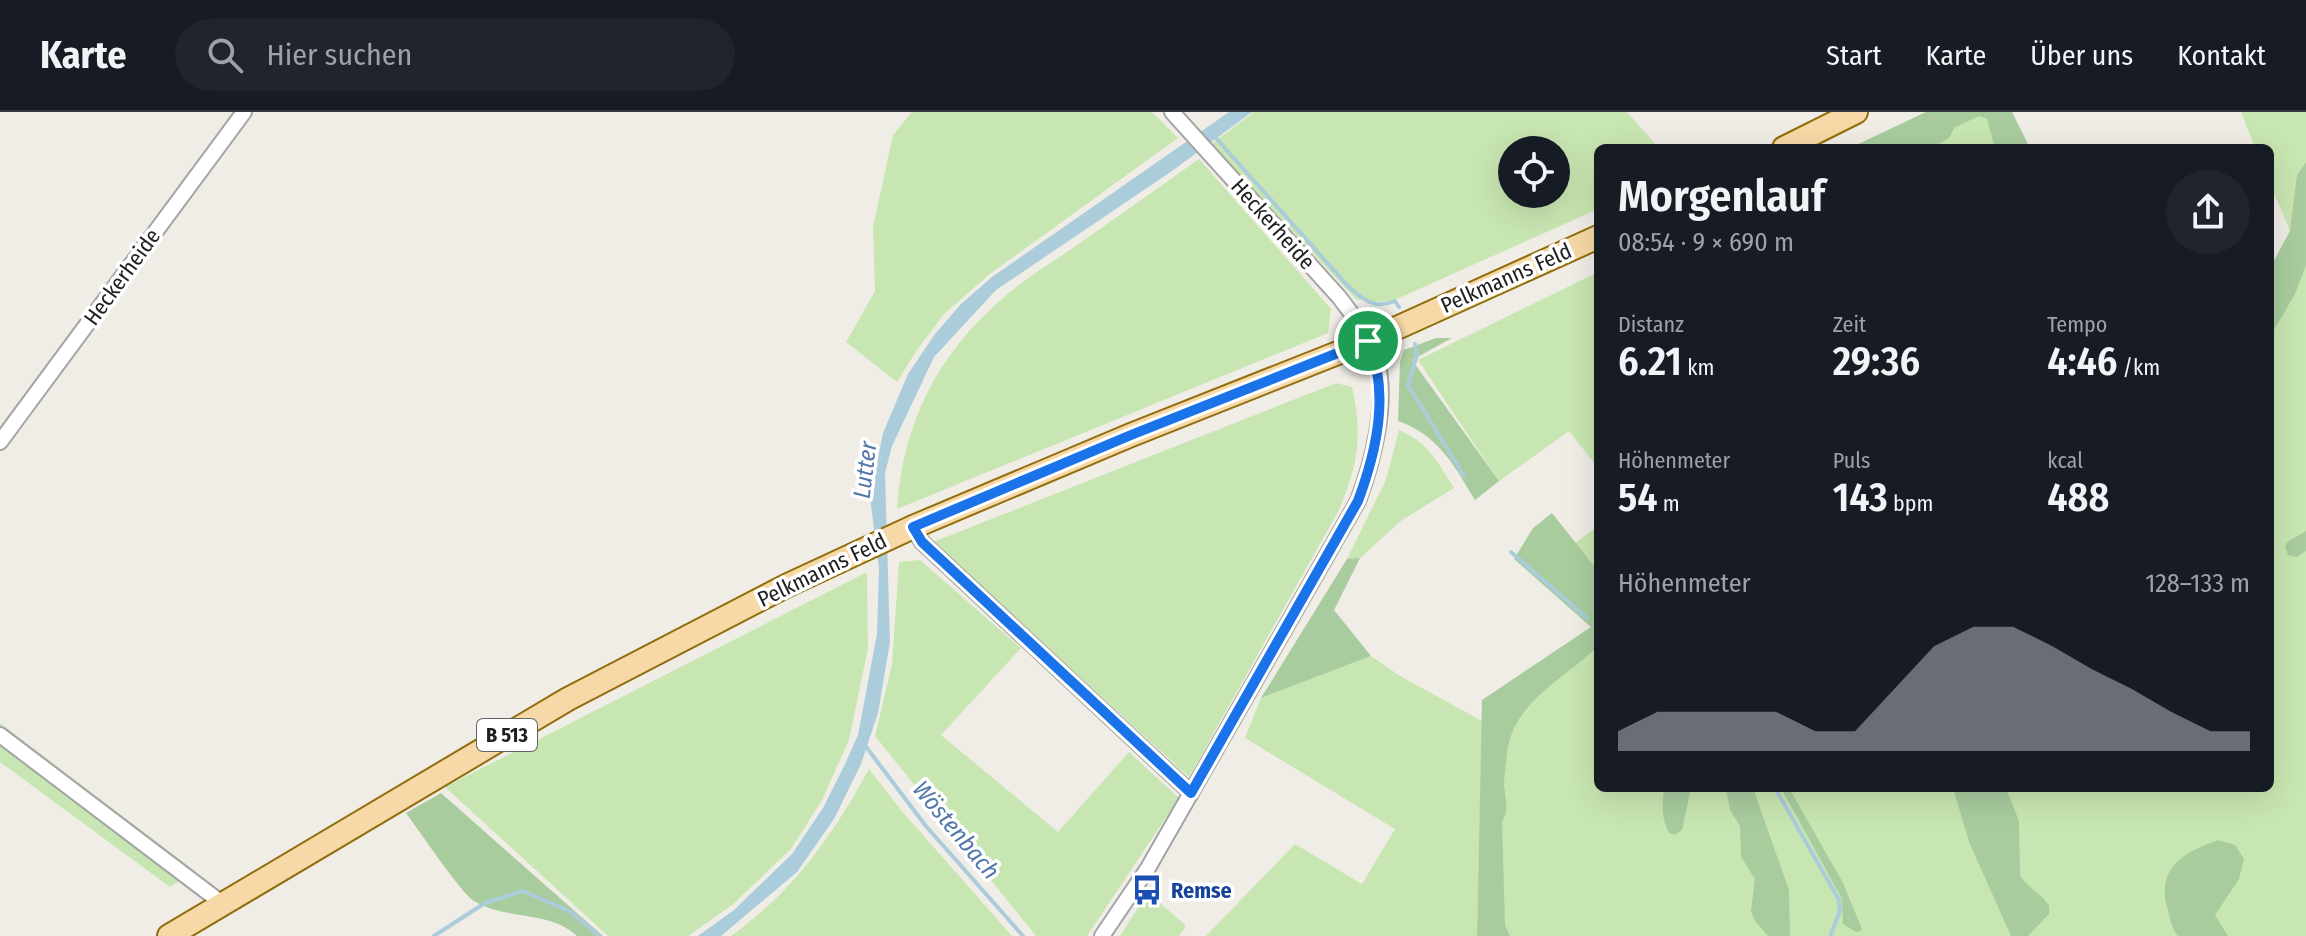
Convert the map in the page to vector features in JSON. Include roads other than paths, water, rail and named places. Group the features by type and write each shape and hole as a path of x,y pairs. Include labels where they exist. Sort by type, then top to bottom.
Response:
{"main road":[{"path":"1792,144 1856,112"},
{"name":"Pelkmanns Feld","path":"169,936 568,699 855,553 1131,435 1368,341 1594,239"}],"street":[{"name":"Heckerheide","path":"0,442 244,112"},
{"name":"Heckerheide","path":"1102,936 1143,876 1358,501 1369,471 1378,422 1377,362 1368,341 1339,297 1172,112"},
{"path":"906,530 1191,793"},
{"path":"0,735 223,904"}],"water":[{"path":"1229,112 1252,112 1172,171 996,290 934,357 892,446 885,473 890,642 878,713 861,764 834,819 797,872 721,936 698,936 734,910 792,854 823,808 858,735 877,634 879,569 870,497 883,433 908,374 935,334 961,304 992,277"}],"waterway":[{"path":"1214,136 1347,285 1369,302 1381,304 1395,301 1399,307"},
{"path":"1415,344 1417,355 1408,385 1464,476"},
{"path":"1511,552 1587,618"},
{"name":"Wöstenbach","path":"864,744 925,825 1023,936"},
{"path":"1777,792 1839,900 1840,911 1831,934"},
{"path":"434,936 485,903 523,891 571,912 599,936"}],"place":[{"name":"Remse","path":"1147,890"}],"water label":[{"name":"Lutter","path":"865,470"}]}
